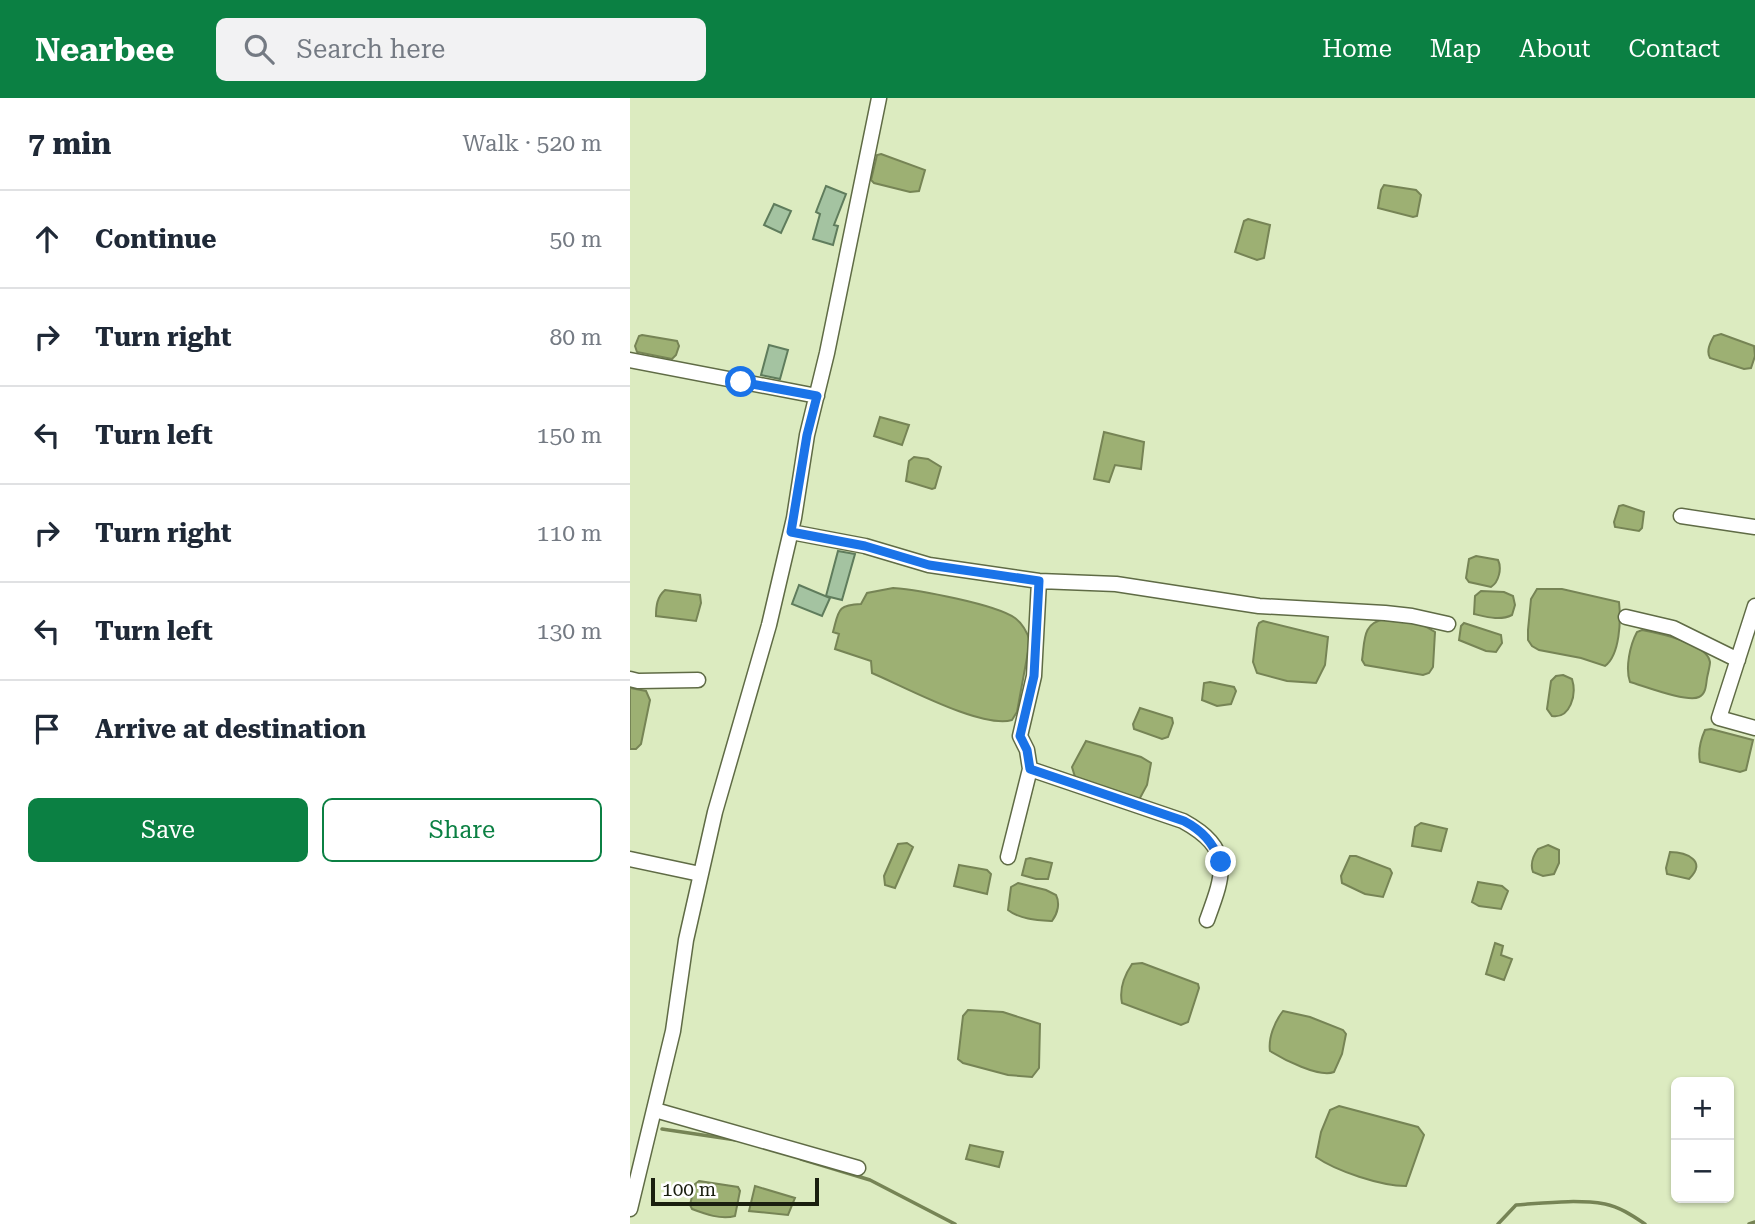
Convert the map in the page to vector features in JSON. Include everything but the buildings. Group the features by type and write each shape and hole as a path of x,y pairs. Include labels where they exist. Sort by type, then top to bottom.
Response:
{"street":[{"path":"630,1209 673,1031 686,940 700,874 743,709 769,625 791,532 807,435 866,168 878,98"},
{"path":"630,360 817,396"},
{"path":"1681,516 1755,527"},
{"path":"791,532 865,546 929,565 1039,581 1115,584 1259,606 1399,614 1448,624"},
{"path":"1008,857 1030,769 1027,750 1020,736 1034,676 1039,581"},
{"path":"1755,606 1718,718 1755,729"},
{"path":"1626,617 1673,628 1738,660"},
{"path":"630,679 698,680"},
{"path":"1030,769 1184,821 1201,830 1213,845 1223,873 1207,920"},
{"path":"630,859 700,874"},
{"path":"655,1110 858,1168"}],"shaded area":[{"path":"881,154 925,170 919,191 910,192 874,183 871,180 877,155"},
{"path":"1384,185 1416,190 1421,195 1417,216 1378,208"},
{"path":"1248,219 1270,225 1264,258 1257,260 1235,252 1244,221"},
{"path":"1721,334 1754,346 1755,356 1751,368 1744,369 1710,358 1708,350 1711,341 1714,336"},
{"path":"642,335 677,341 679,346 676,355 672,359 637,352 635,346"},
{"path":"880,417 909,425 902,445 874,436"},
{"path":"1104,432 1144,442 1141,469 1115,465 1109,482 1094,479"},
{"path":"914,457 928,459 941,467 935,488 906,481 909,461"},
{"path":"1619,506 1644,512 1642,528 1639,531 1615,527"},
{"path":"1476,556 1498,560 1499,575 1491,587 1469,582 1466,578 1469,559"},
{"path":"893,588 974,603 1005,613 1020,623 1030,641 1017,712 1012,720 982,718 942,705 872,673 871,661 835,649 839,634 833,632 840,610 861,604 867,593"},
{"path":"1537,589 1562,589 1619,602 1617,646 1605,666 1532,646 1528,640 1528,630 1531,599"},
{"path":"665,590 700,595 701,603 696,621 656,616 660,596"},
{"path":"1481,591 1504,592 1513,596 1515,605 1512,615 1498,618 1474,614 1475,596"},
{"path":"1385,619 1421,624 1435,632 1433,667 1429,673 1423,675 1365,665 1362,660 1368,628"},
{"path":"1263,621 1328,637 1325,665 1316,683 1287,681 1257,673 1253,662 1257,628"},
{"path":"1464,623 1501,635 1502,643 1496,652 1486,651 1459,640"},
{"path":"1642,630 1681,640 1707,655 1710,665 1701,696 1686,698 1630,682 1630,650 1637,632"},
{"path":"1563,675 1572,679 1573,699 1568,710 1558,716 1552,716 1547,709 1551,681 1556,676"},
{"path":"1204,683 1234,687 1236,691 1231,704 1217,706 1202,700"},
{"path":"630,688 646,691 650,700 641,744 636,749 630,749"},
{"path":"1140,708 1172,718 1168,737 1162,739 1134,729 1133,724"},
{"path":"1711,729 1753,740 1746,770 1740,772 1700,762 1702,737 1705,730"},
{"path":"1086,741 1141,757 1151,763 1147,785 1140,798 1075,777 1072,767"},
{"path":"1421,823 1447,829 1441,851 1412,846 1415,827"},
{"path":"907,843 913,847 895,888 885,885 884,876 898,844"},
{"path":"1548,845 1559,850 1559,863 1554,874 1543,876 1533,872 1532,863 1538,849"},
{"path":"1670,852 1688,856 1696,863 1694,873 1689,879 1667,874"},
{"path":"1350,856 1390,869 1392,873 1383,897 1365,894 1342,883 1341,876"},
{"path":"1026,859 1052,863 1048,879 1022,875"},
{"path":"959,865 987,870 991,874 987,894 954,886"},
{"path":"1478,882 1502,886 1508,891 1501,909 1479,906 1472,902"},
{"path":"1018,883 1056,895 1058,908 1052,921 1023,917 1008,910 1011,887"},
{"path":"1495,943 1503,946 1501,955 1512,959 1504,980 1486,974"},
{"path":"1142,963 1198,984 1188,1022 1181,1025 1122,1003 1122,988 1127,973 1132,964"},
{"path":"968,1010 1003,1012 1040,1024 1039,1068 1032,1077 1008,1075 963,1063 958,1059 963,1016"},
{"path":"1283,1011 1310,1017 1343,1030 1346,1034 1342,1054 1334,1072 1311,1070 1270,1051 1273,1030"},
{"path":"1339,1106 1418,1127 1424,1135 1406,1186 1359,1177 1316,1157 1321,1132 1330,1110"},
{"path":"970,1145 1003,1152 999,1167 966,1159"},
{"path":"699,1181 738,1187 740,1191 735,1216 719,1217 692,1209 690,1205 695,1184"},
{"path":"755,1186 795,1198 788,1215 749,1211"}],"waterway":[{"path":"662,1129 736,1140"},
{"path":"801,1159 870,1180 955,1224"},
{"path":"1498,1224 1516,1205 1572,1202 1611,1205 1645,1224"},
{"path":"1749,1224 1755,1222"}],"route":[{"path":"741,382 817,396 807,435 791,532 865,546 929,565 1039,581 1034,676 1020,736 1027,750 1030,769 1184,821 1201,830 1213,845 1221,862"}]}
